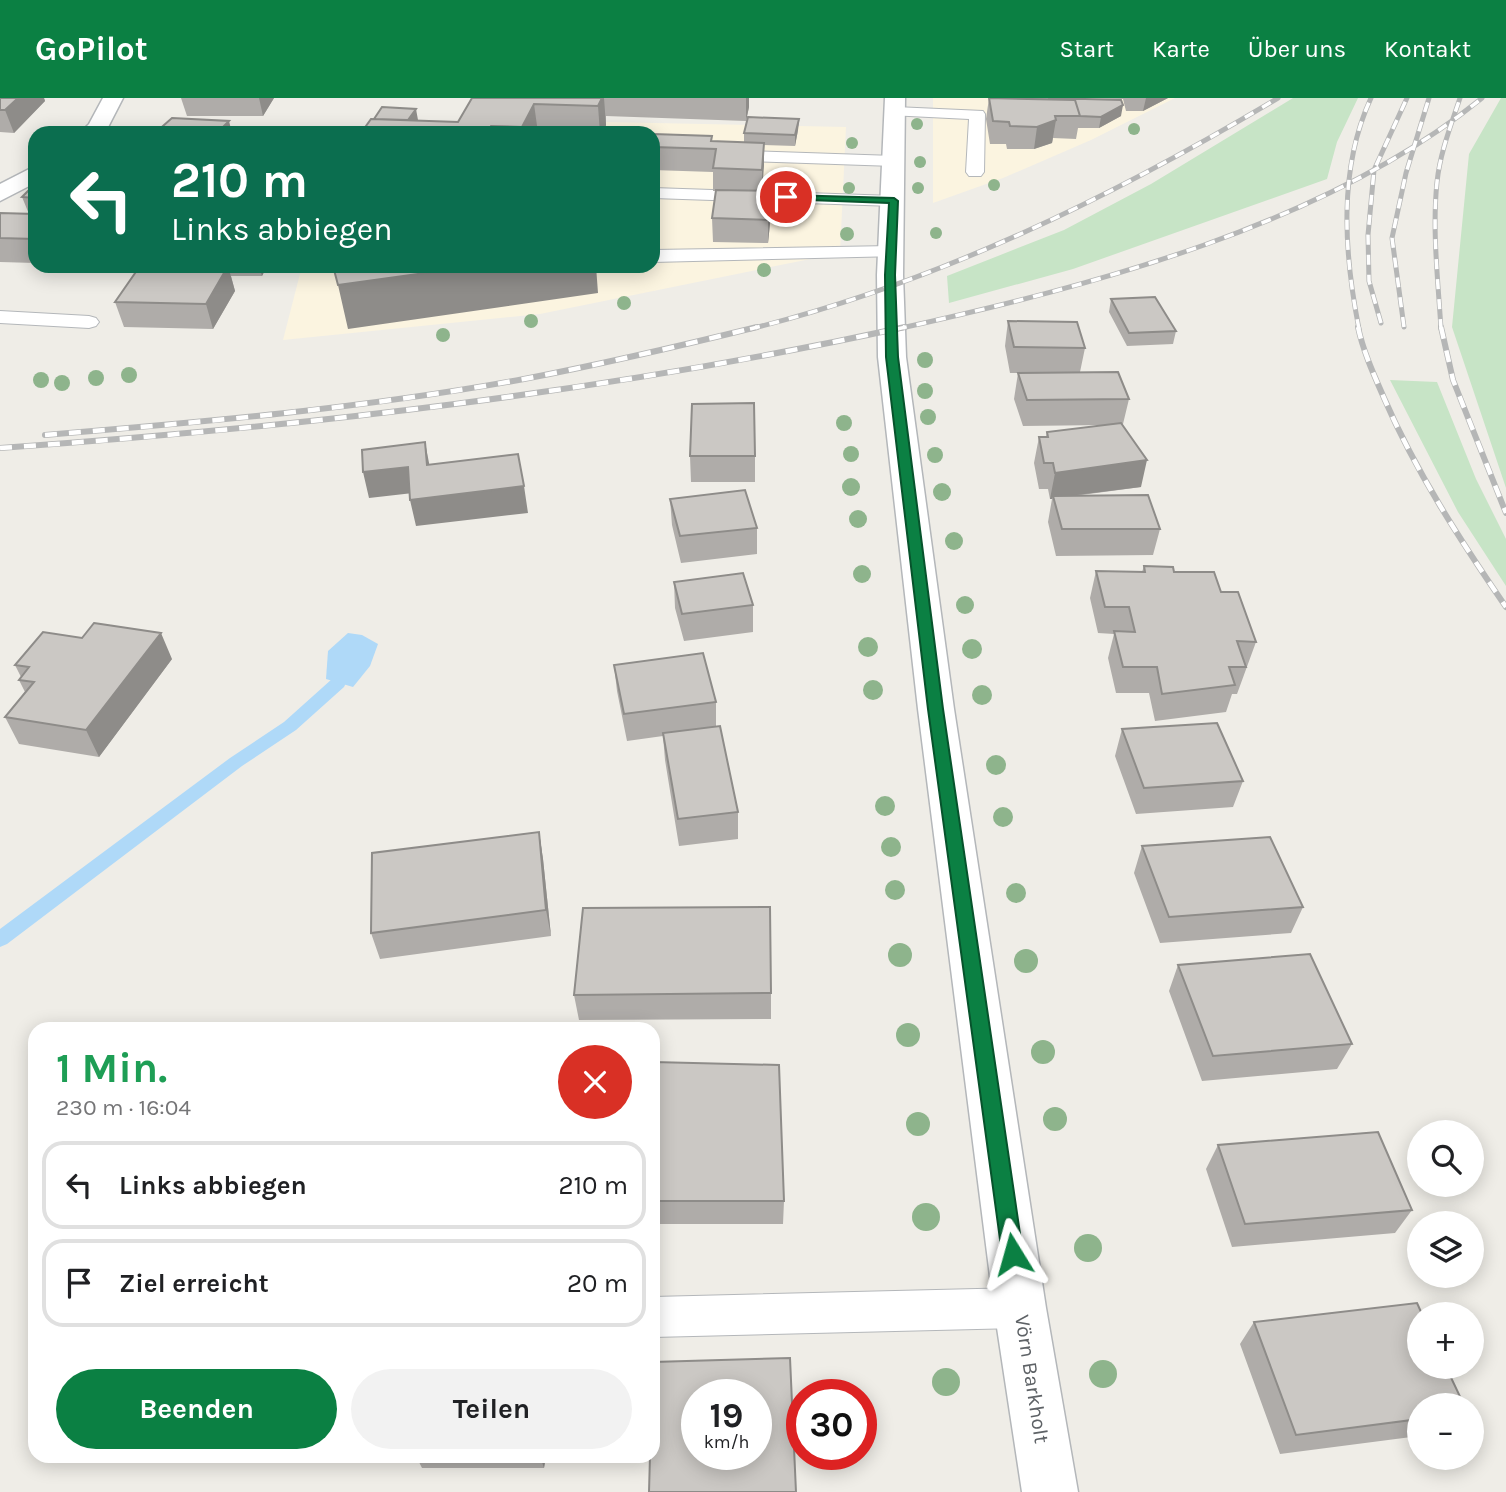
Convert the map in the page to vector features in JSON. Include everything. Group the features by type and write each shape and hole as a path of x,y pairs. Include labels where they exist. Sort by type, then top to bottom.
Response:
{"street":[{"path":"99,126 113,98"},
{"name":"Vörn Barkholt","path":"895,105 892,357 936,709 1020,1308 1051,1492"},
{"path":"0,194 28,177"}],"lane":[{"path":"895,105 977,114 975,172"},
{"path":"660,153 894,160"},
{"path":"660,194 894,201"},
{"path":"660,256 892,253"},
{"path":"0,317 89,322"},
{"path":"660,1317 1020,1308"}],"shaded area":[{"path":"933,98 1175,98 1091,140 1003,178 933,203"},
{"path":"462,119 846,127 840,253 540,314 283,340 300,273 660,273 660,126 456,126"}],"green space":[{"path":"1293,98 1358,98 1337,142 1327,179 1073,269 949,303 947,276 1064,230 1151,184"},
{"path":"1501,98 1506,98 1506,488 1452,327 1469,154"},
{"path":"1390,380 1437,382 1476,479 1506,539 1506,586 1458,512"}],"water":[{"path":"348,633 362,635 378,644 370,666 353,687 326,679 328,651"}],"building":[{"path":"0,98 18,98 5,110 0,110"},
{"path":"472,98 602,98 598,106 534,104 523,126 366,126 371,119 458,122"},
{"path":"989,98 1075,100 1080,116 1055,116 1056,120 1037,127 1010,126 1009,122 993,121"},
{"path":"1049,98 1121,100 1123,105 1101,117 1080,116 1075,100"},
{"path":"382,107 416,109 408,120 374,119"},
{"path":"748,117 799,119 795,135 744,133"},
{"path":"172,118 229,121 224,126 163,126"},
{"path":"660,134 712,136 711,141 764,143 762,170 713,168 716,149 660,147"},
{"path":"716,190 771,191 768,220 712,218"},
{"path":"0,213 28,214 28,239 0,238"},
{"path":"135,273 224,273 206,304 115,302"},
{"path":"335,273 425,273 338,285"},
{"path":"1155,297 1176,331 1129,333 1111,299"},
{"path":"1008,321 1077,322 1085,348 1014,347"},
{"path":"1118,372 1129,399 1027,400 1018,373"},
{"path":"754,403 755,456 690,456 692,404"},
{"path":"1121,423 1147,460 1055,473 1053,463 1044,463 1039,437 1048,437 1047,432"},
{"path":"425,442 427,465 518,454 524,486 410,500 408,467 363,472 362,450"},
{"path":"745,490 757,528 680,536 670,499"},
{"path":"1148,495 1160,529 1062,529 1053,496"},
{"path":"1144,566 1173,567 1174,572 1214,572 1221,592 1238,592 1256,642 1237,641 1246,667 1229,667 1235,685 1162,694 1157,667 1123,667 1114,631 1135,632 1129,607 1105,607 1096,571 1145,572"},
{"path":"743,573 753,605 682,614 674,582"},
{"path":"94,623 161,633 86,730 5,717 34,682 19,680 29,667 15,665 43,632 82,638"},
{"path":"703,653 716,702 624,714 614,665"},
{"path":"1217,723 1243,781 1144,788 1122,729"},
{"path":"720,726 738,812 678,819 663,733"},
{"path":"539,832 546,910 371,933 372,853"},
{"path":"1270,837 1303,907 1169,917 1142,846"},
{"path":"770,907 771,993 574,995 583,908"},
{"path":"1310,954 1352,1044 1213,1056 1178,965"},
{"path":"660,1062 779,1065 784,1201 660,1201"},
{"path":"1378,1132 1412,1210 1245,1224 1218,1145"},
{"path":"1407,1304 1407,1379 1452,1379 1458,1393 1407,1393 1407,1421 1296,1435 1254,1322"},
{"path":"790,1358 791,1379 786,1379 786,1470 795,1470 796,1492 649,1492 650,1463 660,1463 660,1362"}],"waterway":[{"path":"0,939 236,762 290,726 338,683"}],"railway":[{"path":"750,329 889,287 1023,233 1152,169 1278,98"},
{"path":"1349,183 1360,125 1371,98"},
{"path":"1374,169 1407,98"},
{"path":"1414,146 1429,98"},
{"path":"1453,119 1460,98"},
{"path":"1453,119 1482,98"},
{"path":"1414,146 1453,119"},
{"path":"1441,329 1435,237 1437,182 1443,150 1453,119"},
{"path":"1374,169 1414,146"},
{"path":"1404,327 1392,238 1414,146"},
{"path":"1349,183 1374,169"},
{"path":"1374,169 1368,235 1369,281 1381,323"},
{"path":"897,329 1049,293 1127,270 1280,216 1349,183"},
{"path":"1349,183 1347,212 1350,271 1359,329"},
{"path":"45,435 285,413 465,389 582,367 757,327"},
{"path":"0,448 228,429 455,404 681,370 905,327"},
{"path":"1358,327 1373,372 1410,452 1456,531 1506,607"},
{"path":"1441,327 1453,380 1506,513"}],"route":[{"path":"786,197 894,201 890,275 892,357 936,709 1013,1254"}]}
